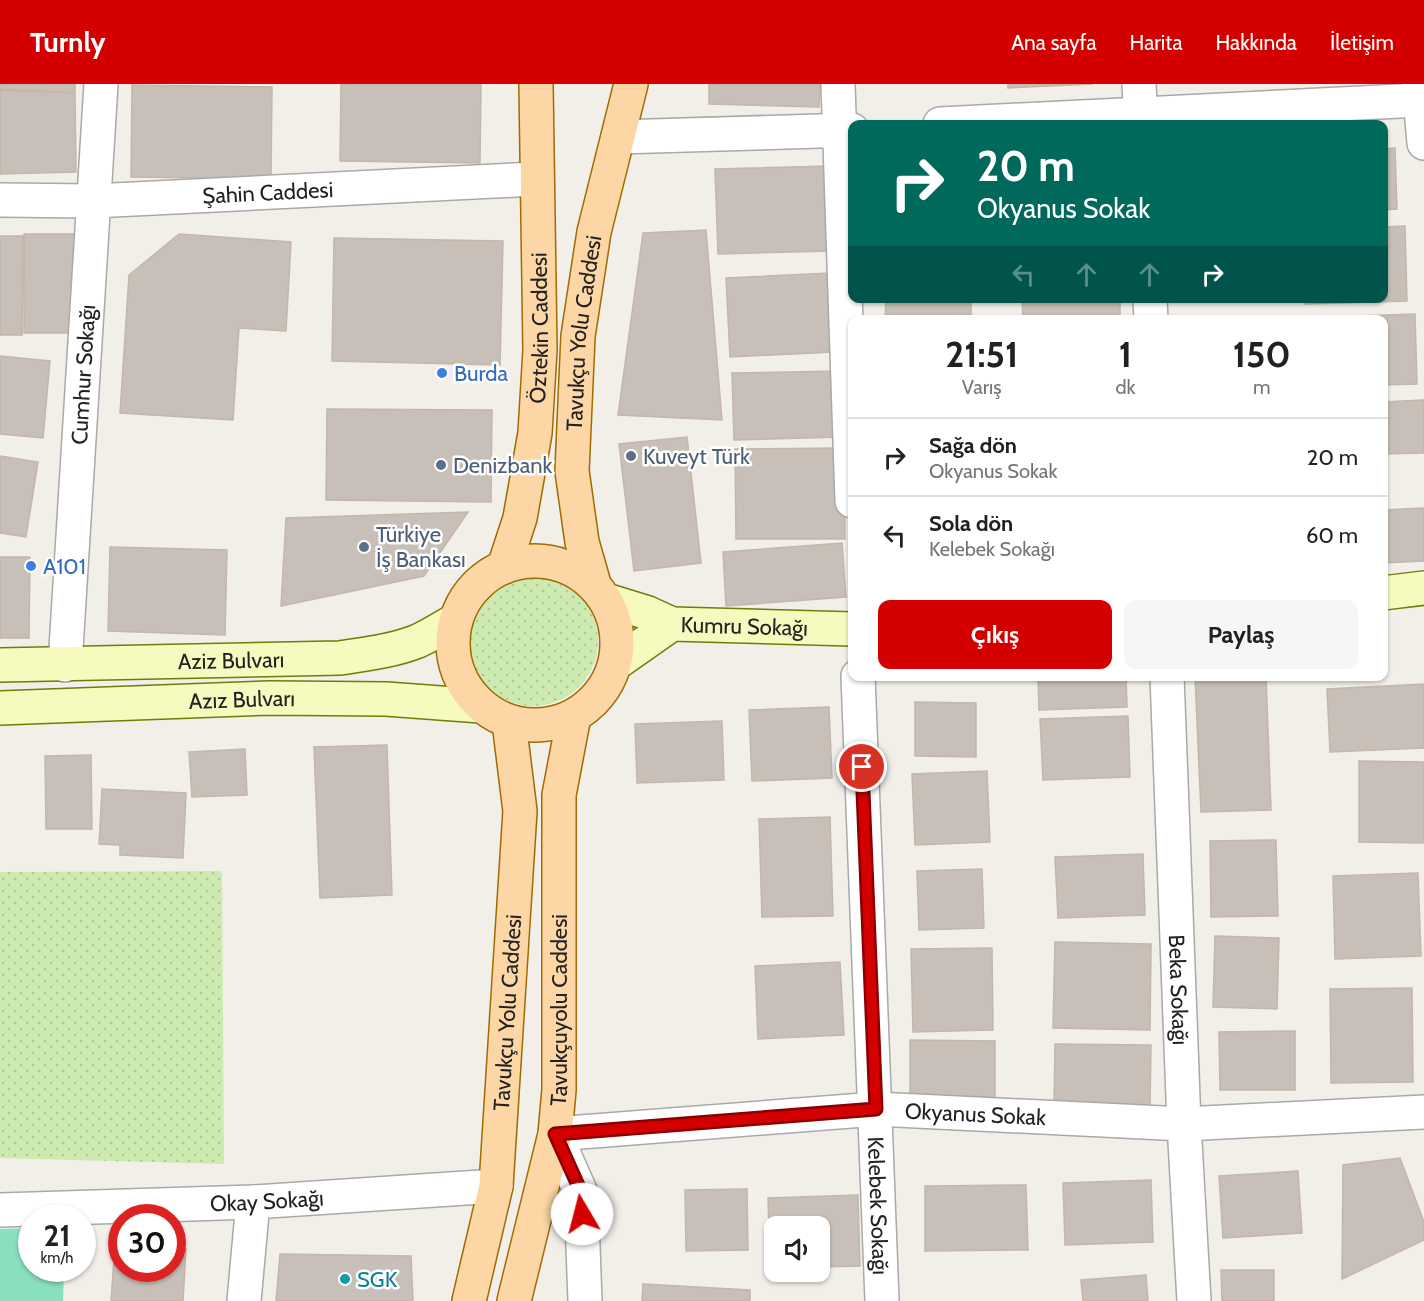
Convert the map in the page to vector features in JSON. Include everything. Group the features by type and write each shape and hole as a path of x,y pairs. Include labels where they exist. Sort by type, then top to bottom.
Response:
{"main road":[{"name":"Öztekin Caddesi","path":"504,567 520,518 535,433 540,350 536,84"},
{"name":"Tavukçu Yolu Caddesi","path":"600,592 574,570 556,563 529,560 504,567 477,582 463,601 456,620 453,643 454,660 465,686 481,706 509,722 529,725 556,723 574,716 592,703 606,687 615,664 613,619 600,592 582,542 572,471 578,336 594,232 631,84"},
{"name":"Tavukçuyolu Caddesi","path":"514,1301 555,1134 559,1090 559,795 574,716"},
{"name":"Tavukçu Yolu Caddesi","path":"470,1301 496,1186 520,811 509,722"}],"street":[{"name":"Cumhur Sokağı","path":"65,665 101,84"},
{"path":"838,84 846,130 848,254"},
{"path":"987,120 1140,107 1419,92 1424,143"},
{"path":"618,137 846,130"},
{"name":"Şahin Caddesi","path":"0,200 93,201 536,179"},
{"path":"1388,592 1424,588"},
{"path":"600,592 672,624"},
{"name":"Aziz Bulvarı","path":"0,665 340,658 377,653 404,645 419,640 456,620"},
{"name":"Kumru Sokağı","path":"615,664 650,637 672,624 848,629"},
{"name":"Kelebek Sokağı","path":"858,681 882,1301"},
{"name":"Beka Sokağı","path":"1167,681 1184,1124 1194,1301"},
{"name":"Azız Bulvarı","path":"0,708 270,698 386,699 481,706"},
{"name":"Okyanus Sokak","path":"555,1134 876,1109 1184,1124 1424,1112"},
{"path":"555,1134 581,1192 585,1301"},
{"name":"Okay Sokağı","path":"0,1210 253,1202 496,1186"},
{"path":"244,1301 253,1202"}],"green space":[{"path":"533,576 558,580 579,595 594,616 598,641 594,666 579,687 558,702 533,706 508,702 487,687 472,666 468,641 472,616 487,595 508,580"},
{"path":"222,871 224,1164 0,1158 0,872"},
{"path":"18,1228 18,1282 64,1282 63,1301 0,1301 0,1229"}],"building":[{"path":"0,84 75,84 75,93 0,89"},
{"path":"341,84 481,84 480,163 340,161"},
{"path":"709,84 820,84 819,107 709,104"},
{"path":"1008,84 1093,84 1008,88"},
{"path":"132,85 272,87 271,179 131,177"},
{"path":"0,90 75,93 76,172 0,174"},
{"path":"1395,148 1397,209 1388,210 1388,149"},
{"path":"829,166 832,251 718,254 715,169"},
{"path":"1405,226 1407,301 1388,302 1388,227"},
{"path":"706,230 722,420 618,415 643,233"},
{"path":"24,234 75,234 75,333 24,333"},
{"path":"179,234 291,242 286,331 239,328 233,420 120,413 129,275"},
{"path":"0,236 23,236 22,335 0,335"},
{"path":"334,238 503,241 500,365 332,361"},
{"path":"830,273 834,352 730,357 726,278"},
{"path":"886,303 971,303 971,315 885,315"},
{"path":"1022,303 1120,303 1120,315 1023,315"},
{"path":"1415,314 1417,384 1388,385 1386,315"},
{"path":"0,356 50,361 43,438 0,434"},
{"path":"839,371 841,437 734,440 732,373"},
{"path":"1424,400 1424,453 1388,454 1388,402"},
{"path":"327,409 492,410 491,502 326,500"},
{"path":"687,437 701,563 634,571 619,444"},
{"path":"844,448 845,539 736,539 735,449"},
{"path":"0,456 38,462 26,537 0,533"},
{"path":"1424,508 1424,561 1388,563 1388,510"},
{"name":"Türkiye İş Bankası","path":"468,512 424,576 281,606 286,518"},
{"path":"842,543 846,597 726,606 723,552"},
{"path":"110,547 227,550 225,635 108,631"},
{"path":"0,557 30,557 29,638 0,638"},
{"path":"1038,681 1126,681 1127,707 1039,710"},
{"path":"1195,681 1266,681 1271,810 1201,812"},
{"path":"1424,684 1424,748 1330,752 1327,689"},
{"path":"915,702 976,703 976,757 915,756"},
{"path":"829,707 832,778 752,781 749,710"},
{"path":"1128,716 1130,777 1043,780 1040,719"},
{"path":"722,721 724,780 637,783 635,724"},
{"path":"387,745 392,895 320,898 314,747"},
{"path":"245,749 247,795 192,797 189,752"},
{"path":"91,755 92,829 46,829 45,756"},
{"path":"1359,761 1424,762 1424,843 1359,842"},
{"path":"987,771 990,842 915,845 912,774"},
{"path":"102,789 186,793 183,858 120,855 120,845 99,844"},
{"path":"830,817 833,916 762,917 759,819"},
{"path":"1276,840 1278,916 1211,917 1210,841"},
{"path":"1143,854 1145,915 1058,918 1055,857"},
{"path":"982,869 984,928 919,930 917,871"},
{"path":"1418,873 1421,956 1335,959 1333,876"},
{"path":"1215,936 1279,938 1277,1009 1213,1007"},
{"path":"1055,942 1151,944 1150,1030 1053,1028"},
{"path":"992,948 993,1030 913,1032 911,949"},
{"path":"840,962 844,1035 758,1039 755,966"},
{"path":"1412,988 1413,1082 1331,1083 1330,989"},
{"path":"1295,1031 1295,1090 1220,1090 1219,1032"},
{"path":"910,1040 995,1041 995,1102 910,1102"},
{"path":"1055,1044 1151,1045 1150,1107 1054,1106"},
{"path":"1400,1158 1424,1222 1424,1240 1342,1279 1343,1165"},
{"path":"1298,1171 1302,1233 1223,1238 1219,1176"},
{"path":"1151,1180 1153,1242 1065,1245 1063,1183"},
{"path":"1026,1185 1028,1250 925,1251 925,1186"},
{"path":"747,1189 748,1250 686,1251 685,1190"},
{"path":"858,1195 860,1266 830,1267 830,1216 769,1216 768,1198"},
{"name":"SGK","path":"280,1254 411,1256 413,1301 276,1301"},
{"path":"1221,1270 1274,1270 1274,1301 1222,1301"},
{"path":"1146,1275 1148,1301 1083,1301 1081,1280"},
{"path":"112,1282 184,1282 183,1301 111,1301"},
{"path":"643,1284 750,1290 750,1301 642,1301"}],"place":[{"name":"Burda","path":"442,373"},
{"name":"Kuveyt Türk","path":"631,456"},
{"name":"Denizbank","path":"441,465"},
{"name":"Türkiye İş Bankası","path":"364,547"},
{"name":"A101","path":"31,566"},
{"name":"SGK","path":"345,1279"}],"route":[{"path":"582,1214 581,1192 555,1134 876,1109 862,767"}]}
